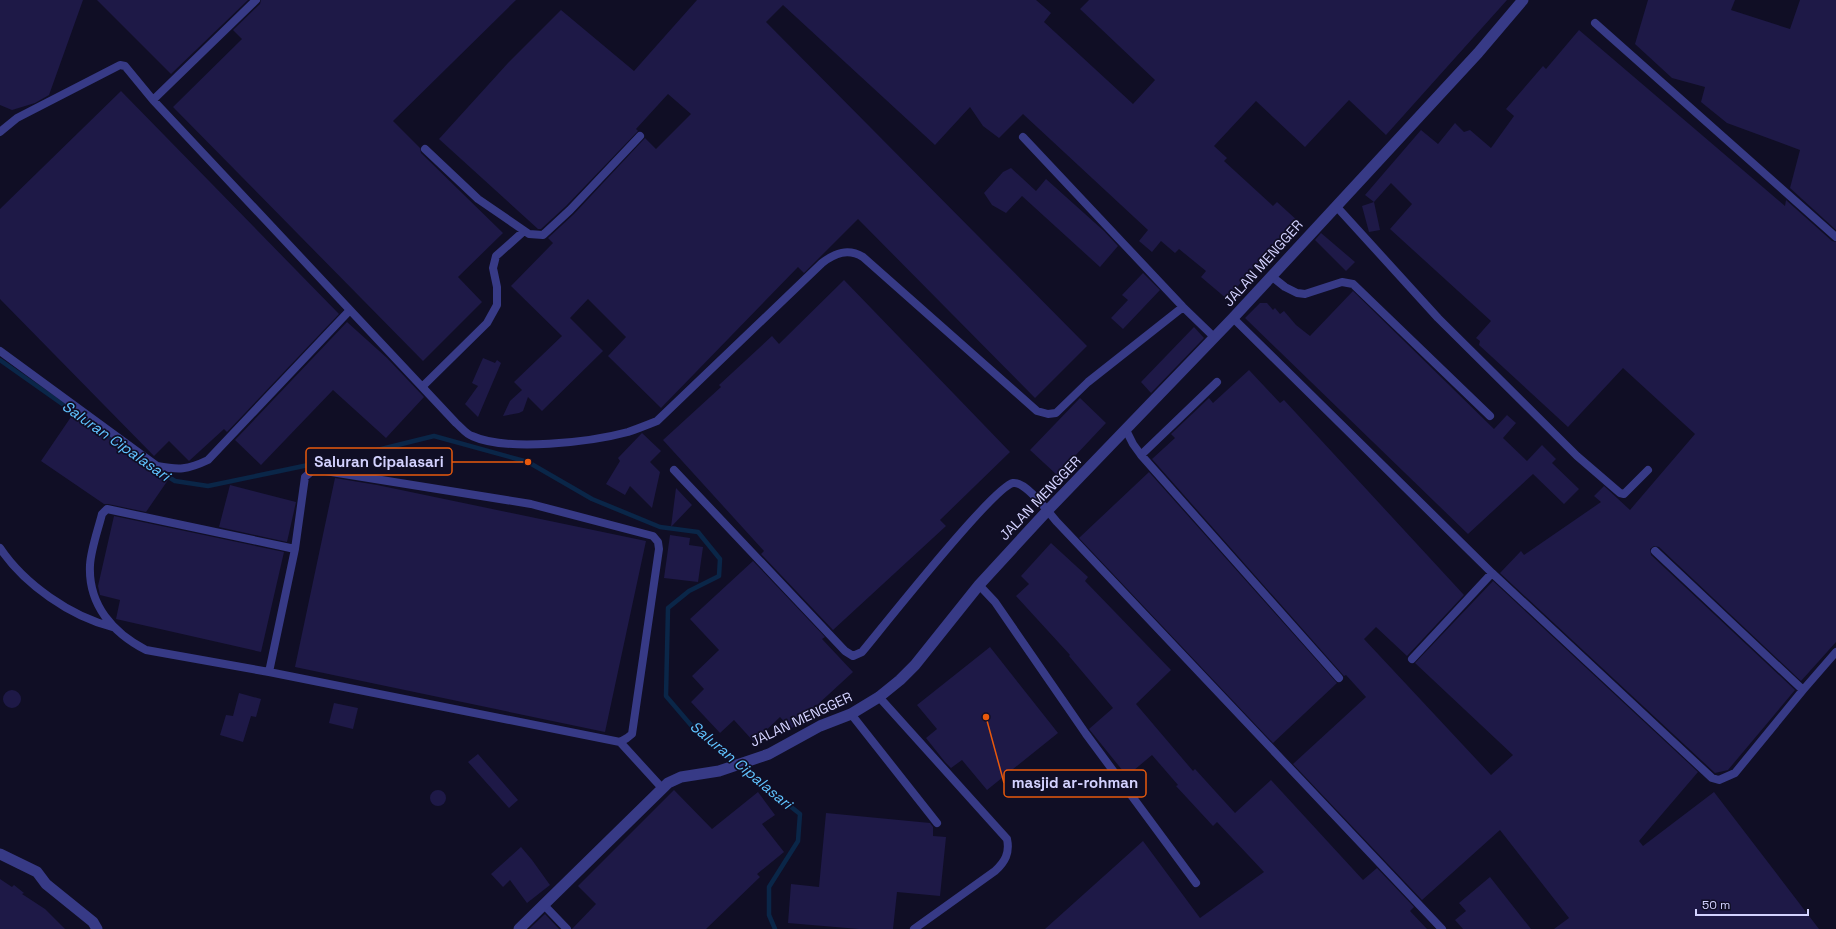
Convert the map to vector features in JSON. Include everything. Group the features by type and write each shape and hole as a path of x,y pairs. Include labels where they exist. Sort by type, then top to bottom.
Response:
{"street":[{"name":"JALAN MENGGER","path":"519,929 668,783 681,777 720,771 769,754 820,726 851,714 879,697 916,665 979,585 1233,318 1478,53 1523,0"},
{"path":"0,854 37,872 46,884 93,922 97,929"}],"lane":[{"path":"153,100 256,0"},
{"path":"1595,23 1836,236"},
{"path":"0,132 17,118 120,66 126,67 153,100 423,386 456,423 471,436 489,442 514,444 566,442 628,432 657,421 822,263 833,255 844,252 856,253 863,257 1037,411 1048,414 1056,413 1088,382 1183,307"},
{"path":"425,149 478,199 524,231 530,234 543,235 570,210 640,136"},
{"path":"1023,137 1183,307 1214,337"},
{"path":"1336,206 1438,318 1577,456 1620,493 1624,494 1648,470"},
{"path":"423,386 477,334 492,316 497,304 493,268 496,256 524,231"},
{"path":"1271,276 1297,294 1306,294 1342,282 1353,284 1490,416"},
{"path":"0,351 157,466 176,470 191,468 208,460 350,310"},
{"path":"1233,318 1492,573 1712,778 1719,780 1735,773 1836,652"},
{"path":"1141,455 1217,382"},
{"path":"1126,430 1133,444 1141,455 1339,678"},
{"path":"269,672 294,549 306,477 312,471 316,470 531,504 652,536 658,542 632,734 620,742"},
{"path":"674,470 845,651 853,656 862,652 973,518 1000,492 1012,483 1020,484 1034,495 1442,929"},
{"path":"294,549 107,509 102,514 90,565 93,591 99,608 113,627 129,641 146,650 269,672 620,742 662,788"},
{"path":"0,548 17,570 43,592 86,619 113,627"},
{"path":"1655,551 1803,690"},
{"path":"1412,658 1492,573"},
{"path":"979,585 995,602 1086,734 1196,883"},
{"path":"879,697 1007,839 1009,849 1004,862 995,871 914,929"},
{"path":"851,714 937,823"},
{"path":"544,904 567,929"}],"building":[{"path":"0,0 83,0 49,95 35,103 12,110 0,105"},
{"path":"97,0 248,0 171,74"},
{"path":"261,0 516,0 393,121 420,148 421,153 503,233 458,277 482,302 423,361 173,107 242,39 233,30 260,4"},
{"path":"697,0 1036,0 1051,13 1044,22 1133,104 1155,80 1080,9 1089,0 1507,0 1386,135 1349,100 1305,147 1256,101 1214,146 1227,158 1224,161 1273,206 1277,202 1299,222 1264,261 1261,259 1227,299 1201,277 1206,271 1179,249 1175,253 1161,241 1152,252 1139,241 1148,230 1023,114 999,138 983,126 970,107 935,145 783,5 766,22 1087,346 1035,398 858,219 804,273 798,267 661,408 608,356 626,337 588,299 570,318 603,351 542,411 528,397 523,411 503,416 510,401 522,390 514,382 562,336 511,286 553,243 548,238 574,214 645,138 656,149 691,114 668,94 636,129 638,131 566,206 541,229 538,229 439,139 508,63 561,10 634,71"},
{"path":"1648,0 1735,0 1731,10 1790,29 1800,0 1836,0 1836,230 1790,188 1800,150 1727,123 1701,102 1705,87 1672,78 1635,44"},
{"path":"1579,30 1785,206 1786,200 1832,241 1836,242 1836,642 1801,681 1659,547 1654,546 1650,549 1651,555 1795,690 1728,770 1715,773 1500,573 1521,551 1524,555 1601,502 1594,496 1604,486 1630,510 1695,434 1623,368 1568,427 1479,345 1480,341 1476,338 1491,321 1390,229 1412,204 1391,183 1374,202 1365,195 1421,130 1438,144 1455,123 1464,132 1470,130 1491,148 1514,116 1506,109 1543,66 1546,69"},
{"path":"121,91 339,314 227,432 224,429 189,461 169,441 154,456 0,299 0,209"},
{"path":"1011,168 1036,191 1046,179 1104,231 1118,246 1100,267 1022,196 1006,213 992,205 984,193 1003,172"},
{"path":"1374,202 1380,230 1369,232 1362,206"},
{"path":"1321,233 1355,262 1346,271 1315,240"},
{"path":"1143,273 1160,290 1123,329 1111,318 1128,300 1122,295"},
{"path":"844,280 1010,452 940,520 946,526 833,630 761,554 764,551 663,440 721,387 719,385 772,336 779,344"},
{"path":"1353,291 1494,429 1507,415 1516,423 1503,438 1527,461 1542,445 1556,459 1552,463 1579,489 1564,504 1533,474 1468,534 1245,318 1260,303 1267,303 1273,310 1275,308 1280,314 1284,311 1296,325 1310,336"},
{"path":"347,322 387,358 424,397 386,438 333,390 261,465 235,440"},
{"path":"1194,327 1204,338 1151,393 1141,382"},
{"path":"483,358 495,363 497,360 501,363 478,417 465,404 478,386 472,383"},
{"path":"1249,370 1280,403 1284,400 1464,595 1407,656 1376,627 1364,639 1491,775 1513,755 1415,663 1493,581 1698,772 1639,841 1643,846 1714,792 1819,929 1554,929 1569,918 1500,830 1422,900 1293,764 1366,697 1346,675 1344,676 1152,459 1175,438 1171,434 1209,398 1213,403"},
{"path":"1080,398 1106,423 1057,475 1030,450"},
{"path":"73,414 168,480 146,512 104,504 41,461"},
{"path":"642,433 661,451 650,462 660,472 652,508 630,486 625,495 606,484 620,461 618,458"},
{"path":"1149,472 1337,683 1273,743 1079,538"},
{"path":"335,478 377,485 646,541 605,732 295,667"},
{"path":"230,485 296,502 287,542 219,527"},
{"path":"676,488 692,505 671,527"},
{"path":"114,516 284,552 261,652 116,619 120,600 100,595 98,586"},
{"path":"670,535 690,538 689,545 703,547 698,582 664,578"},
{"path":"1051,543 1088,577 1085,581 1171,670 1136,704 1193,771 1195,769 1235,813 1271,780 1363,880 1377,868 1414,907 1410,911 1427,929 1045,929 1143,841 1200,918 1264,872 1217,822 1213,826 1176,786 1178,785 1152,755 1127,776 1089,729 1113,708 1069,656 1070,655 1016,596 1029,584 1021,576"},
{"path":"753,561 825,637 822,639 853,672 791,729 780,717 754,742 734,720 720,733 691,702 704,689 692,676 719,650 690,619"},
{"path":"990,647 1058,733 987,790 962,760 951,768 945,762 926,738 937,729 917,705"},
{"path":"12,690 18,693 21,699 18,705 12,708 6,705 3,699 6,693"},
{"path":"239,693 261,699 256,717 251,716 243,742 220,735 226,715 233,716"},
{"path":"334,703 358,708 353,729 329,723"},
{"path":"478,754 518,800 509,808 468,762"},
{"path":"438,790 444,792 446,798 444,804 438,806 432,804 430,798 432,792"},
{"path":"674,790 712,829 758,792 775,815 762,824 784,852 757,874 760,877 706,929 572,929 596,904 578,886"},
{"path":"826,813 930,823 933,827 933,836 946,837 940,896 897,892 893,929 859,929 788,923 791,884 819,887"},
{"path":"521,847 550,885 527,903 510,880 503,887 491,874"},
{"path":"1490,877 1531,929 1463,929 1455,920 1466,911 1459,903"},
{"path":"0,879 12,887 14,885 24,893 22,894 45,909 65,929 0,929"},
{"path":"545,914 559,929 529,929"}],"waterway":[{"name":"Saluran Cipalasari","path":"0,360 143,461"},
{"name":"Saluran Cipalasari","path":"153,467 175,481 208,486 361,454 434,436 528,462 592,499 660,527 698,532 720,559 719,576 689,591 668,608 666,696 696,731 800,814 798,841 769,887 769,915 775,929"}],"place":[{"name":"Saluran Cipalasari","path":"528,462"},
{"name":"masjid ar-rohman","path":"986,717"}]}
